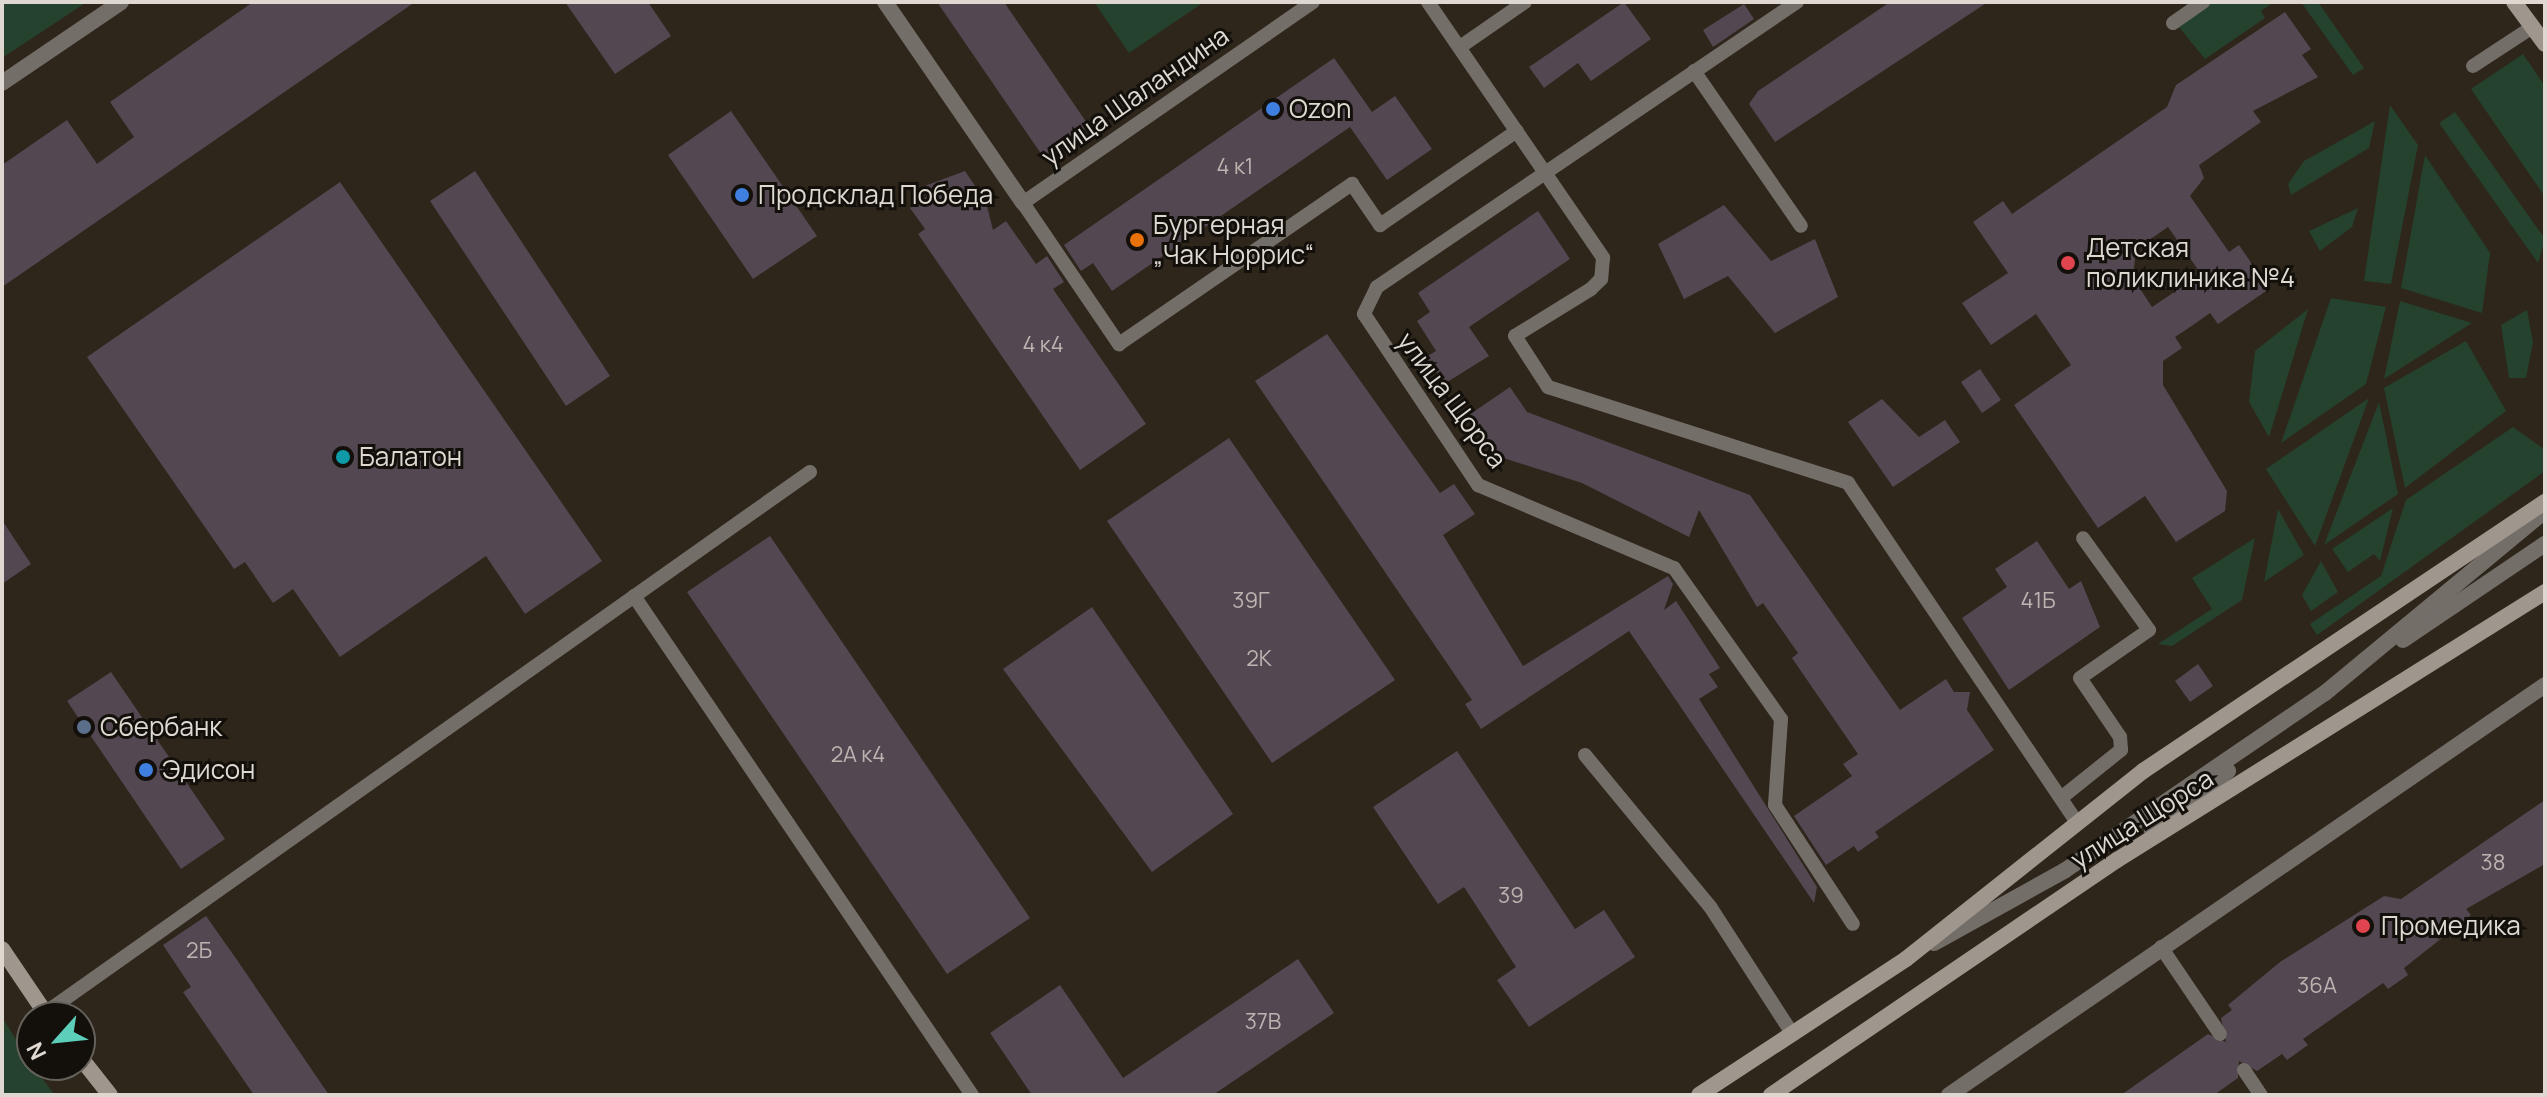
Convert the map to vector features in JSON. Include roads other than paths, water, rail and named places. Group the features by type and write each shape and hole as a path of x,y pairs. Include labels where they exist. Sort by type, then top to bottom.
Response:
{"main road":[{"path":"2514,2 2545,44"},
{"path":"2531,28 2545,58"},
{"name":"улица Щорса","path":"1699,1095 1906,959 2076,821 2545,502"},
{"name":"улица Щорса","path":"1771,1095 2117,860 2347,723 2545,592"},
{"path":"2,949 37,1001"},
{"path":"96,1077 110,1095"}],"street":[{"path":"2,83 121,2"},
{"path":"885,2 1023,203"},
{"name":"улица Щорса","path":"1906,959 2064,871 2325,693 2545,511"},
{"path":"2117,860 2325,693 2545,544"},
{"path":"1949,1095 2545,685"}],"lane":[{"name":"улица Шаландина","path":"1023,203 1313,2"},
{"path":"1428,2 1545,171 1605,268 1591,289 1515,336 1548,387 1848,483 2076,821"},
{"path":"1460,47 1525,2"},
{"name":"улица Щорса","path":"1797,2 1780,7 1694,71 1377,287 1364,314 1370,330 1478,485 1674,568 1781,719 1775,805 1853,924"},
{"path":"2173,23 2203,2"},
{"path":"2473,66 2531,28"},
{"path":"1694,71 1801,226"},
{"path":"1023,203 1119,344 1352,184 1380,225 1517,131"},
{"path":"68,1001 810,472"},
{"path":"2061,798 2121,750 2120,737 2080,678 2149,630 2083,538"},
{"path":"634,596 972,1095"},
{"path":"1585,755 1711,908 1792,1033"},
{"path":"2161,947 2220,1034"},
{"path":"2244,1070 2261,1095"}],"place":[{"name":"Ozon","path":"1273,109"},
{"name":"Продсклад Победа","path":"742,195"},
{"name":"Бургерная „Чак Норрис“","path":"1137,240"},
{"name":"Детская поликлиника №4","path":"2068,263"},
{"name":"Балатон","path":"343,457"},
{"name":"Сбербанк","path":"84,727"},
{"name":"Эдисон","path":"146,770"},
{"name":"Промедика","path":"2363,926"}]}
